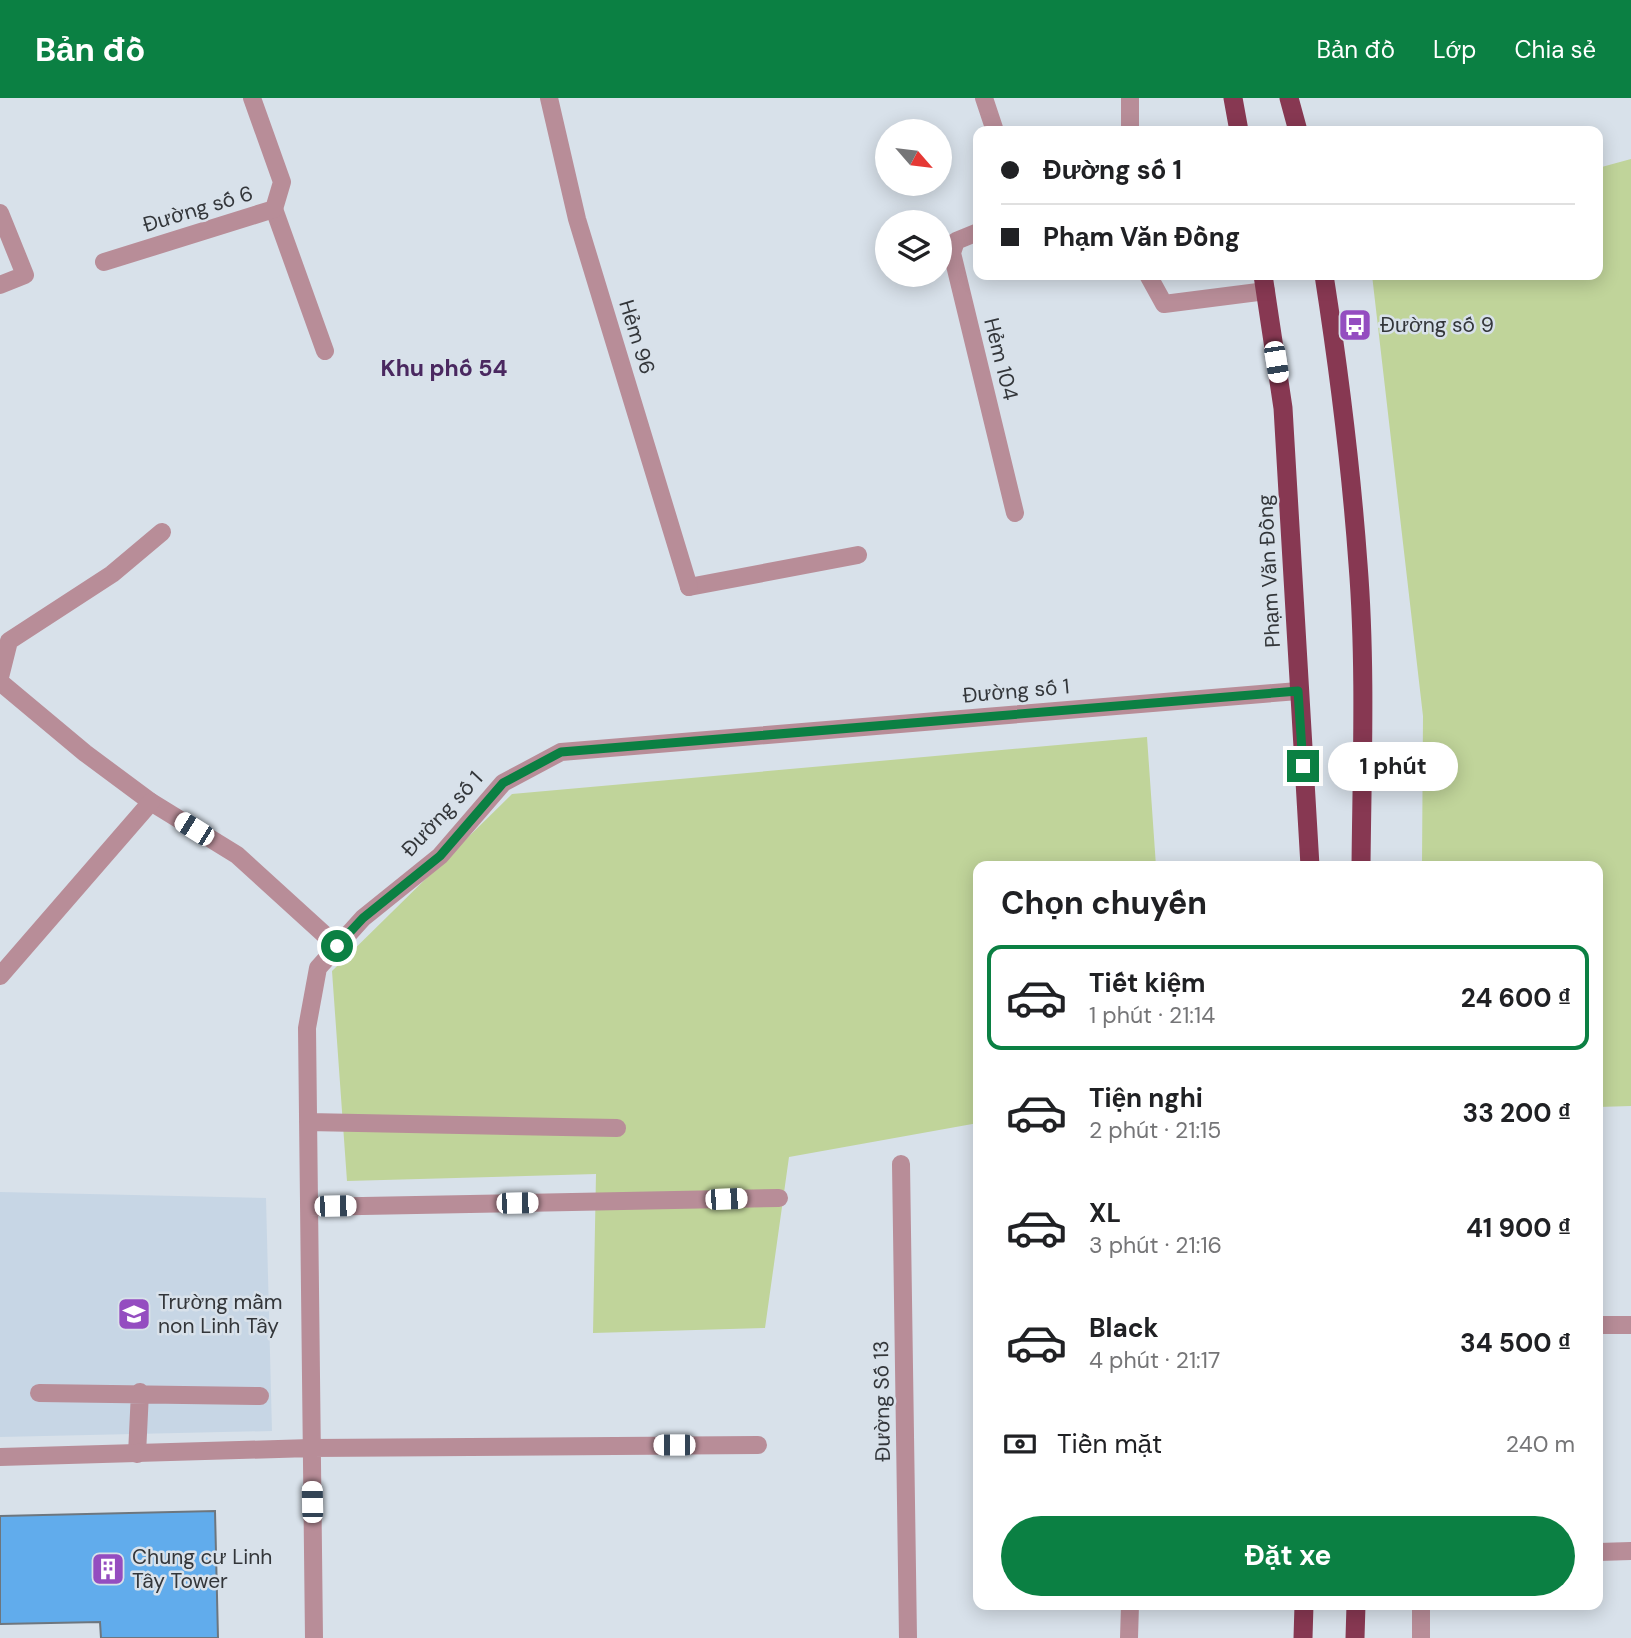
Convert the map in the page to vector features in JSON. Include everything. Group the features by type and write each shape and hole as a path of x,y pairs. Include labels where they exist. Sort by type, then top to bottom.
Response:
{"highway":[{"path":"1233,98 1238,126"},
{"path":"1289,98 1297,126"},
{"path":"1325,280 1338,359 1359,566 1362,695 1361,861"},
{"name":"Phạm Văn Đồng","path":"1264,283 1283,408 1310,861"},
{"path":"1303,1638 1304,1610"},
{"path":"1355,1638 1356,1610"}],"street":[{"name":"Đường số 6","path":"104,262 274,209 282,182 252,98"},
{"name":"Hẻm 96","path":"549,98 577,219 689,587 858,555"},
{"path":"984,98 993,126"},
{"path":"1130,98 1130,126"},
{"path":"274,209 325,351"},
{"path":"0,213 25,275 0,285"},
{"name":"Hẻm 104","path":"973,234 956,241 952,258 1015,513"},
{"path":"1151,280 1164,304 1264,283"},
{"path":"0,677 9,641 111,574 162,532"},
{"path":"0,682 85,753 151,802 237,855 337,946"},
{"name":"Đường số 1","path":"314,1638 307,1028 318,968 363,918 440,856 503,783 561,752 1298,691"},
{"path":"0,976 151,802"},
{"path":"308,1122 617,1128"},
{"name":"Đường Số 13","path":"901,1164 908,1638"},
{"path":"309,1207 779,1198"},
{"path":"1603,1325 1631,1325"},
{"path":"137,1454 140,1392"},
{"path":"40,1393 140,1392 260,1396"},
{"path":"0,1457 312,1448 758,1445"},
{"path":"1603,1552 1631,1551"},
{"path":"1129,1638 1130,1610"},
{"path":"1421,1610 1421,1638"}],"shaded area":[{"name":"Trường mầm non Linh Tây","path":"0,1192 266,1198 272,1431 0,1437"}],"green space":[{"path":"1631,159 1631,1106 1603,1107 1603,861 1422,861 1423,716 1373,280 1603,280 1603,167"},
{"path":"1147,737 1156,861 973,861 973,1124 789,1157 765,1328 593,1333 596,1174 347,1181 332,971 512,794"}],"building":[{"name":"Chung cư Linh Tây Tower","path":"215,1511 218,1638 101,1638 100,1622 0,1624 0,1516"}],"place":[{"name":"Đường số 9","path":"1355,325"},
{"name":"Trường mầm non Linh Tây","path":"134,1314"},
{"name":"Chung cư Linh Tây Tower","path":"108,1569"}],"district":[{"name":"Khu phố 54","path":"444,368"}],"route":[{"path":"337,946 363,918 440,856 503,783 561,752 1298,691 1303,766"}]}
